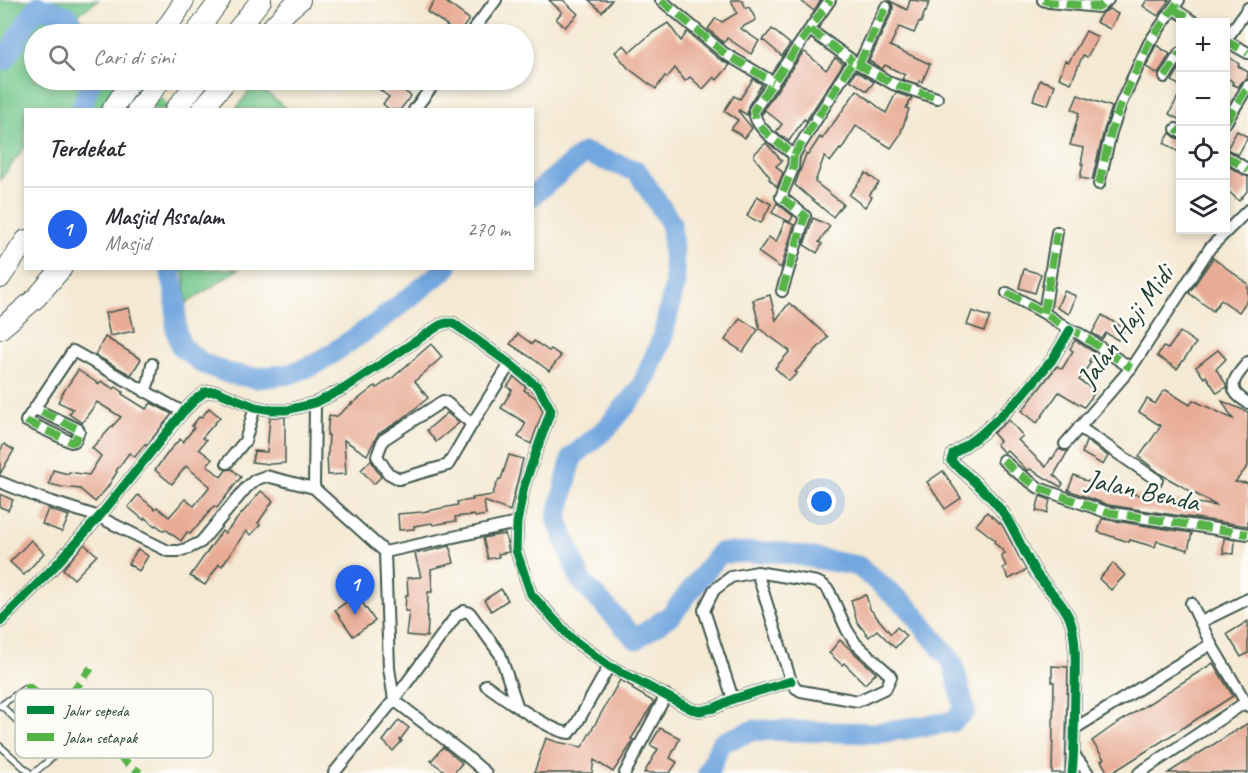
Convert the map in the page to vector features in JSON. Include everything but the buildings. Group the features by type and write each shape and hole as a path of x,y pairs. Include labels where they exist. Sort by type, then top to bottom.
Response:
{"highway":[{"path":"169,24 184,0"},
{"path":"202,24 220,0"},
{"path":"242,24 261,0"},
{"path":"275,24 300,0"},
{"path":"113,108 125,90"},
{"path":"139,108 153,90"},
{"path":"177,108 190,90"},
{"path":"203,108 218,90"},
{"path":"3,277 24,243"},
{"path":"3,277 24,253"},
{"path":"33,295 48,270"},
{"path":"0,328 60,270"}],"street":[{"path":"478,24 496,0"},
{"path":"661,0 724,53 773,82"},
{"path":"794,155 760,128 754,116 754,110 830,0"},
{"path":"1043,0 1099,7 1108,0"},
{"path":"1099,184 1111,132 1122,101 1149,43 1176,5 1190,18"},
{"path":"782,291 805,216 781,197 793,168 794,155 856,62 886,7"},
{"path":"1230,34 1248,8"},
{"path":"810,30 893,84 937,98"},
{"path":"1230,42 1248,53"},
{"path":"1165,77 1176,59"},
{"path":"1230,115 1248,86"},
{"path":"415,108 429,90"},
{"path":"1230,159 1248,170"},
{"name":"Jalan Haji Midi","path":"1065,444 1131,368 1210,248 1246,215"},
{"path":"1044,313 1057,232"},
{"path":"1007,293 1070,330 1080,333 1131,368"},
{"path":"0,622 99,517 183,412 205,392 216,391 255,407 272,410 287,410 315,403 345,388 446,323 453,324 510,364 539,388 551,410 524,486 517,523 516,550 531,594 571,638 609,666 691,709 700,711 791,681"},
{"path":"1070,330 1052,360 1026,391 981,434 953,454 951,461 982,489 1005,515 1037,575 1057,599 1072,624 1074,639 1072,773"},
{"path":"35,409 73,351 183,412"},
{"path":"1248,362 1233,384 1235,393 1248,403"},
{"path":"145,392 152,364"},
{"path":"472,424 443,401 383,440 377,456 388,473 399,479 448,465 510,364"},
{"path":"314,488 315,403"},
{"path":"227,463 245,441 255,407"},
{"path":"1079,427 1157,480"},
{"name":"Jalan Benda","path":"1003,460 1039,488 1107,512 1248,534"},
{"path":"0,482 99,517 168,551 179,551 201,542 255,480 266,476 314,488 385,552 389,668 394,700 486,773"},
{"path":"385,552 517,523"},
{"path":"733,699 704,610 714,590 731,577 757,572 824,585 830,591 847,630 856,644 891,677 886,688 858,700 801,691 796,688 791,681 757,572"},
{"path":"1201,622 1248,599"},
{"path":"1139,773 1247,704 1211,644 1191,603"},
{"path":"334,773 394,700 456,615 464,611 470,613 500,654 517,705"},
{"path":"1074,729 1211,644"},
{"path":"486,685 547,725 570,733 578,723 609,666"},
{"path":"625,773 666,695"},
{"path":"1074,756 1088,773"}],"lane":[{"path":"15,695 1,705 15,719"},
{"path":"0,746 32,773 53,758"}],"green space":[{"path":"0,0 98,0 73,18 79,24 24,24 24,90 150,90 171,108 24,108 24,148 0,180"},
{"path":"250,90 264,90 286,108 237,108"},
{"path":"180,270 237,270 187,303 184,274"}],"waterway":[{"path":"26,24 38,6 67,16 73,24"},
{"path":"0,60 5,60 24,27"},
{"path":"82,108 88,90"},
{"path":"534,194 584,153 637,171 671,223 675,283 663,336 642,386 608,427 572,457 557,519 581,581 636,639 672,614 720,553 779,552 858,566 908,607 953,663 965,711 951,722 877,733 754,730 721,743 708,773"},
{"path":"170,270 176,298 176,330 181,346 202,363 230,374 257,378 290,374 318,363 374,325 444,270"}],"marked path":[{"path":"661,0 724,53 773,82"},
{"path":"782,291 805,216 781,197 793,168 794,155 763,130 758,124 754,110 830,0"},
{"path":"1043,0 1099,7 1108,0"},
{"path":"1099,184 1111,132 1122,101 1149,43 1179,0"},
{"path":"859,64 886,7"},
{"path":"1174,9 1188,18"},
{"path":"810,30 853,61"},
{"path":"1230,43 1248,53"},
{"path":"1165,77 1176,59"},
{"path":"794,155 853,61 893,84 937,98"},
{"path":"1230,115 1248,86"},
{"path":"1230,159 1248,170"},
{"path":"1044,313 1057,232"},
{"path":"1007,293 1080,334 1131,368"},
{"path":"26,421 71,442 75,441 78,429 35,409"},
{"path":"1003,460 1039,488 1106,512 1248,534"},
{"path":"75,689 91,668"},
{"path":"25,688 31,689"},
{"path":"121,758 140,773"}],"cycle path":[{"path":"0,622 99,517 183,412 205,392 216,391 255,407 272,410 287,410 315,403 345,388 440,325 453,323 539,388 551,410 524,486 517,523 516,550 531,594 571,638 609,666 691,709 700,711 791,681"},
{"path":"1070,330 1052,360 1020,398 981,434 953,454 951,461 995,502 1010,524 1036,573 1070,618 1074,634 1075,658 1072,773"}],"place":[{"name":"Masjid Assalam","path":"355,615"}]}
